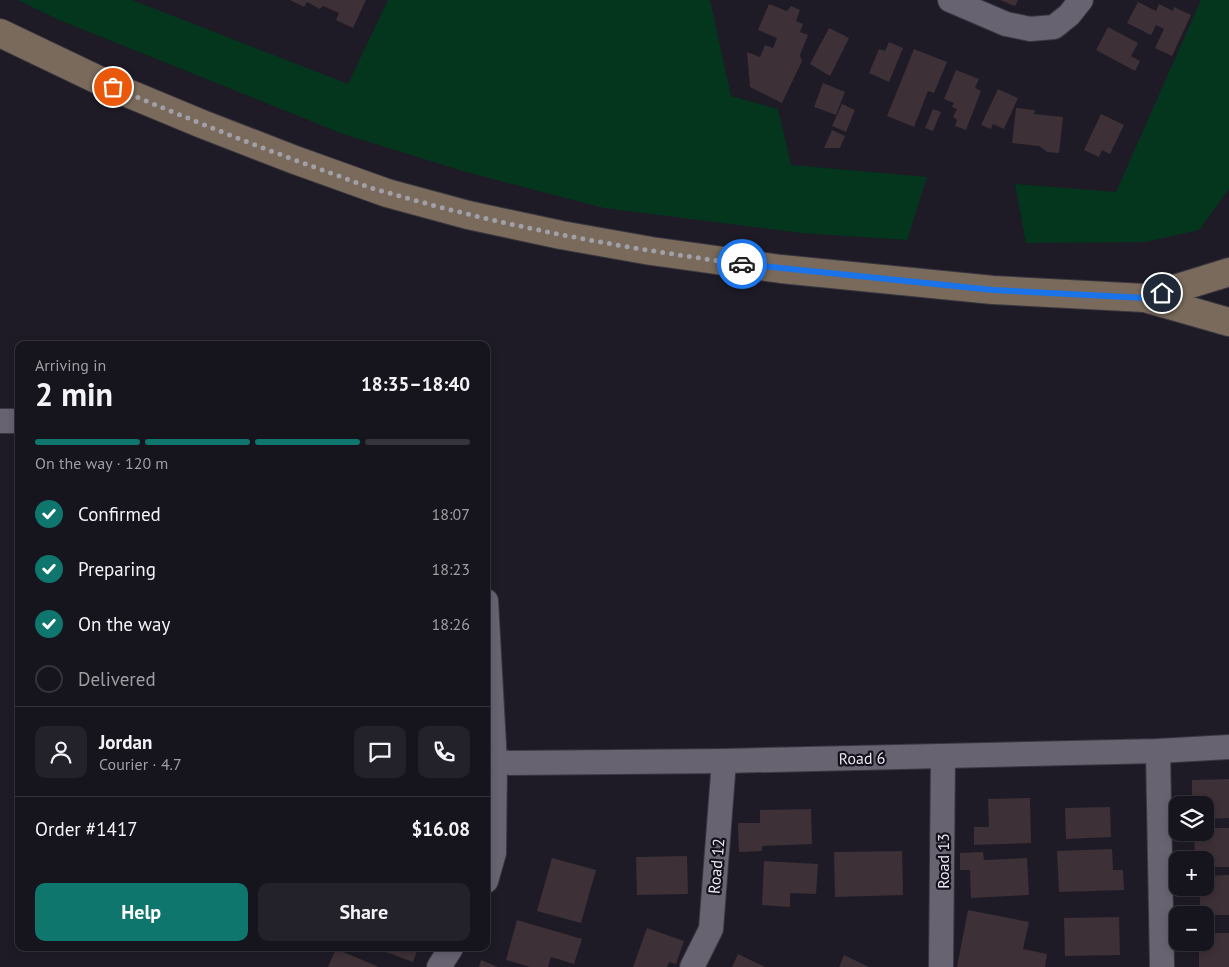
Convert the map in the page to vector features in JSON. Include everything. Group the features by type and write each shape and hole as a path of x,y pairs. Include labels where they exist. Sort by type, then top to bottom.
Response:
{"main road":[{"path":"0,33 113,87 230,135 387,193 468,215 561,235 651,251 781,269 993,290 1145,298 1229,322"},
{"path":"1145,298 1229,272"}],"street":[{"path":"950,0 1006,24 1030,29 1054,27 1069,15 1081,0"},
{"path":"0,421 15,421"},
{"path":"490,666 496,763 494,853 490,867"},
{"name":"Road 6","path":"496,763 724,761 1158,751 1229,747"},
{"path":"1158,751 1162,967"},
{"name":"Road 13","path":"941,967 943,756"},
{"name":"Road 12","path":"692,967 711,929 724,761"},
{"path":"439,967 449,951"}],"green space":[{"path":"18,0 132,0 348,84 388,0 710,0 731,96 778,109 791,165 927,177 907,240 802,233 604,208 466,172 343,134 59,20"},
{"path":"1201,0 1229,0 1229,189 1199,230 1145,242 1026,243 1015,184 1116,192"}],"building":[{"path":"290,0 366,0 353,28 336,20 339,13 323,6 320,9 307,2 304,7"},
{"path":"1000,0 1018,0 1015,6"},
{"path":"1138,2 1156,11 1159,4 1173,11 1174,7 1191,15 1172,56 1155,48 1164,29 1156,25 1151,35 1127,23"},
{"path":"769,4 787,11 791,6 800,10 796,21 803,24 800,32 808,35 800,55 802,61 782,103 750,87 747,52 760,57 765,45 773,48 777,38 758,30"},
{"path":"1108,27 1138,43 1131,56 1140,61 1135,71 1096,50"},
{"path":"829,28 849,38 830,76 810,64"},
{"path":"889,42 903,48 889,82 869,73 879,49 885,51"},
{"path":"914,49 947,62 934,93 928,91 914,127 887,116"},
{"path":"956,70 979,79 975,88 981,91 966,130 955,126 957,120 953,117 957,109 952,107 954,103 944,99"},
{"path":"823,83 845,92 836,115 814,107"},
{"path":"998,89 1018,98 1004,129 993,124 991,129 981,125"},
{"path":"842,104 855,110 846,132 832,126"},
{"path":"1016,108 1035,110 1034,114 1063,117 1059,153 1047,152 1039,146 1012,143"},
{"path":"933,109 941,112 933,131 925,128"},
{"path":"1101,114 1124,125 1110,154 1102,150 1099,157 1084,150"},
{"path":"832,130 845,136 840,148 824,148"},
{"path":"1229,779 1229,818 1214,819 1214,796 1192,796 1192,780"},
{"path":"1030,798 1031,843 974,845 974,827 989,827 988,799"},
{"path":"1110,807 1111,837 1066,839 1065,808"},
{"path":"811,809 812,844 762,846 762,851 739,852 738,823 760,823 760,810"},
{"path":"1214,828 1229,828 1229,867 1214,867 1214,851 1195,851 1194,841 1214,841"},
{"path":"1112,849 1113,870 1123,870 1124,890 1059,892 1057,851"},
{"path":"902,851 903,895 835,897 834,852"},
{"path":"983,852 984,860 1027,858 1029,895 971,898 970,870 960,870 960,853"},
{"path":"687,856 688,894 637,895 636,857"},
{"path":"552,858 596,870 581,923 537,911"},
{"path":"764,861 818,864 816,894 790,893 790,907 762,905"},
{"path":"1229,875 1229,915 1214,915 1214,906 1200,906 1200,896 1214,896 1214,876"},
{"path":"968,910 1029,922 1023,949 1047,954 1045,967 957,967"},
{"path":"1119,917 1120,955 1065,956 1064,918"},
{"path":"517,920 582,939 574,964 551,957 548,967 530,967 506,960"},
{"path":"647,928 684,941 676,964 669,962 667,967 633,967"},
{"path":"1214,933 1229,933 1229,967 1199,967 1199,951 1214,951"},
{"path":"335,951 341,951 379,967 328,967"},
{"path":"383,951 417,951 413,962"},
{"path":"738,954 765,967 732,967"},
{"path":"844,955 869,967 839,967"},
{"path":"481,960 498,967 479,967"}],"way so far":[{"path":"113,87 276,153 387,193 468,215 561,235 651,251 742,264"}],"route":[{"path":"742,264 993,290 1145,298 1162,293"}]}
